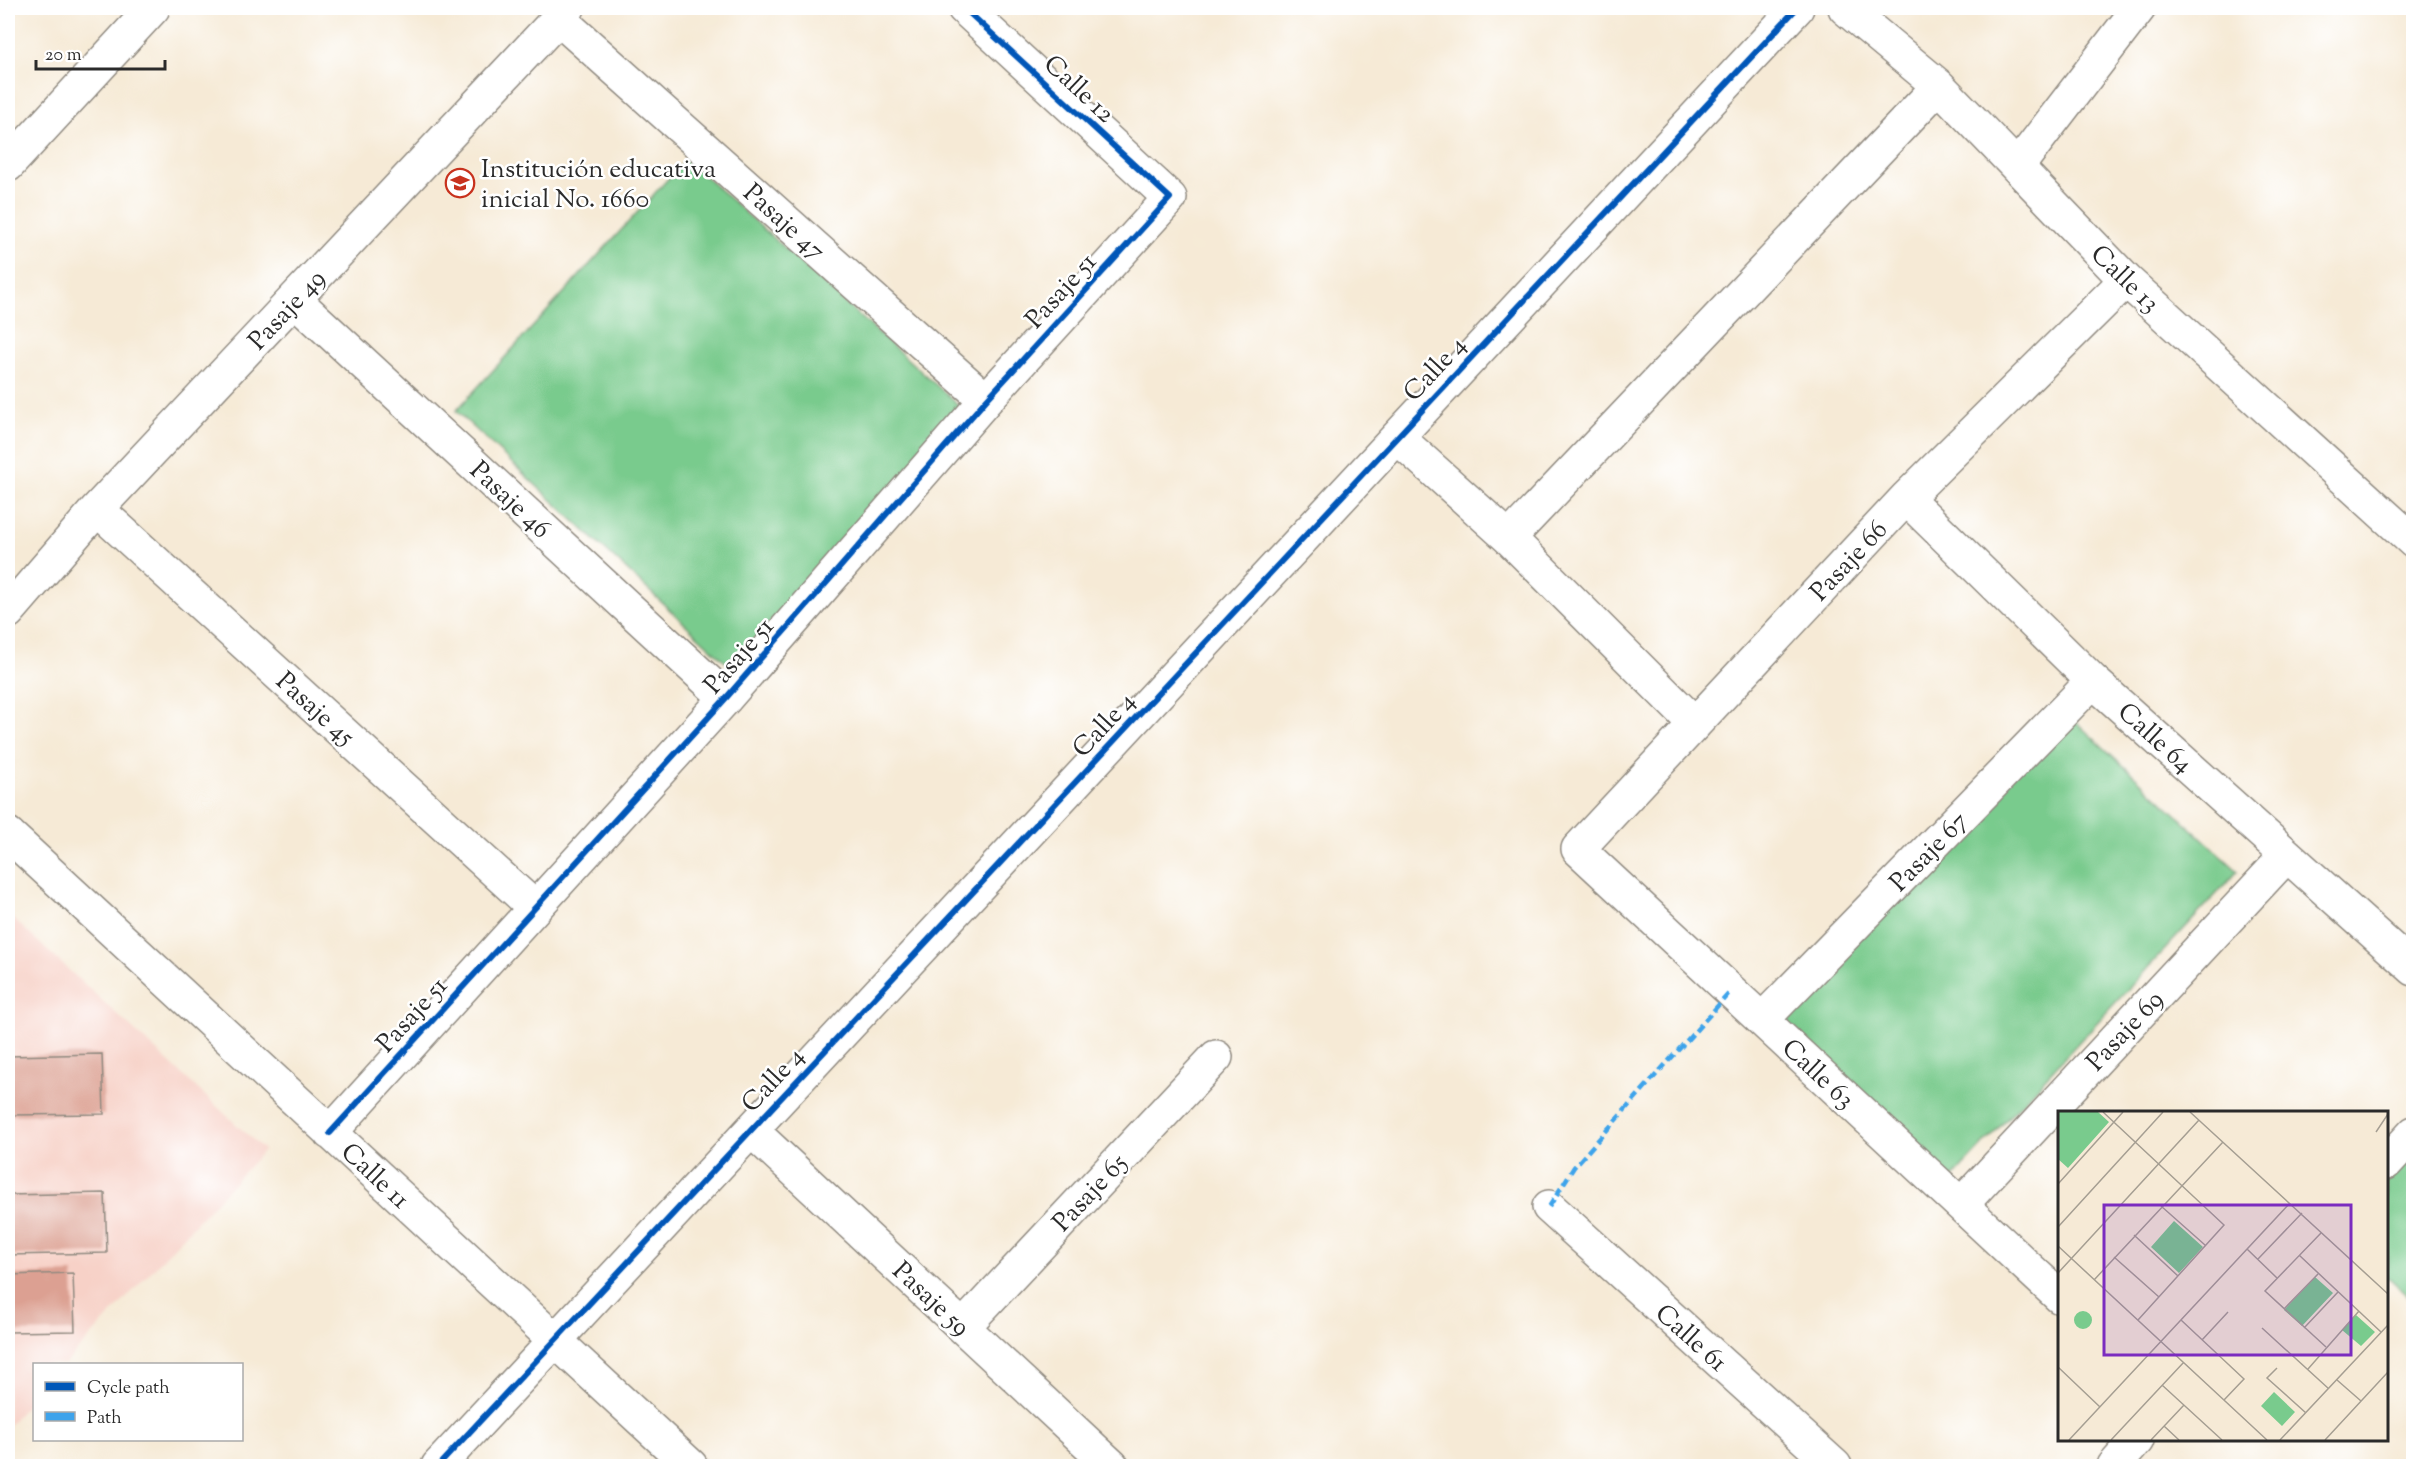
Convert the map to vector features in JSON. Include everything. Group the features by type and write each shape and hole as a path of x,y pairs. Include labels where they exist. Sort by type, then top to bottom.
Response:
{"street":[{"path":"8,165 153,8"},
{"name":"Calle 12","path":"964,8 1170,198"},
{"name":"Calle 4","path":"438,1467 1797,8"},
{"name":"Calle 13","path":"1845,8 1939,87 2126,280 2414,542"},
{"path":"2017,167 2139,8"},
{"name":"Pasaje 49","path":"8,612 97,509 563,13"},
{"name":"Pasaje 47","path":"563,13 986,400"},
{"path":"1509,538 1939,87"},
{"name":"Pasaje 51","path":"330,1132 726,698 986,400 1170,198"},
{"name":"Pasaje 66","path":"1578,849 1906,498 2126,280"},
{"name":"Pasaje 46","path":"295,300 726,698"},
{"path":"1397,437 1509,538 1695,724"},
{"name":"Calle 64","path":"1906,498 2093,681 2414,969"},
{"name":"Pasaje 45","path":"97,509 534,907"},
{"name":"Pasaje 67","path":"1762,1020 2093,681"},
{"name":"Calle 11","path":"8,834 691,1467"},
{"name":"Calle 63","path":"1578,849 2058,1295"},
{"name":"Pasaje 69","path":"1960,1205 2287,855"},
{"name":"Pasaje 65","path":"963,1327 1216,1057"},
{"name":"Pasaje 59","path":"751,1130 1112,1467"},
{"path":"2388,1161 2414,1133"},
{"name":"Calle 61","path":"1549,1207 1835,1467"},
{"path":"2114,1467 2136,1441"}],"shaded area":[{"path":"8,914 264,1150 66,1363 33,1363 33,1398 8,1426"}],"green space":[{"path":"686,159 966,412 730,666 456,411"},
{"path":"2066,713 2238,871 1943,1188 1759,1028"},
{"path":"2413,1144 2413,1301 2388,1278 2388,1174"}],"building":[{"path":"102,1054 104,1114 8,1115 8,1056"},
{"path":"105,1193 107,1253 8,1255 8,1195"},
{"path":"73,1273 75,1331 8,1332 8,1275"}],"marked path":[{"path":"1549,1207 1574,1167 1731,991"}],"cycle path":[{"path":"330,1133 726,698 986,400 1170,198 964,8"},
{"path":"438,1466 1797,8"}],"place":[{"name":"Institución educativa inicial No. 1660","path":"460,183"}]}
